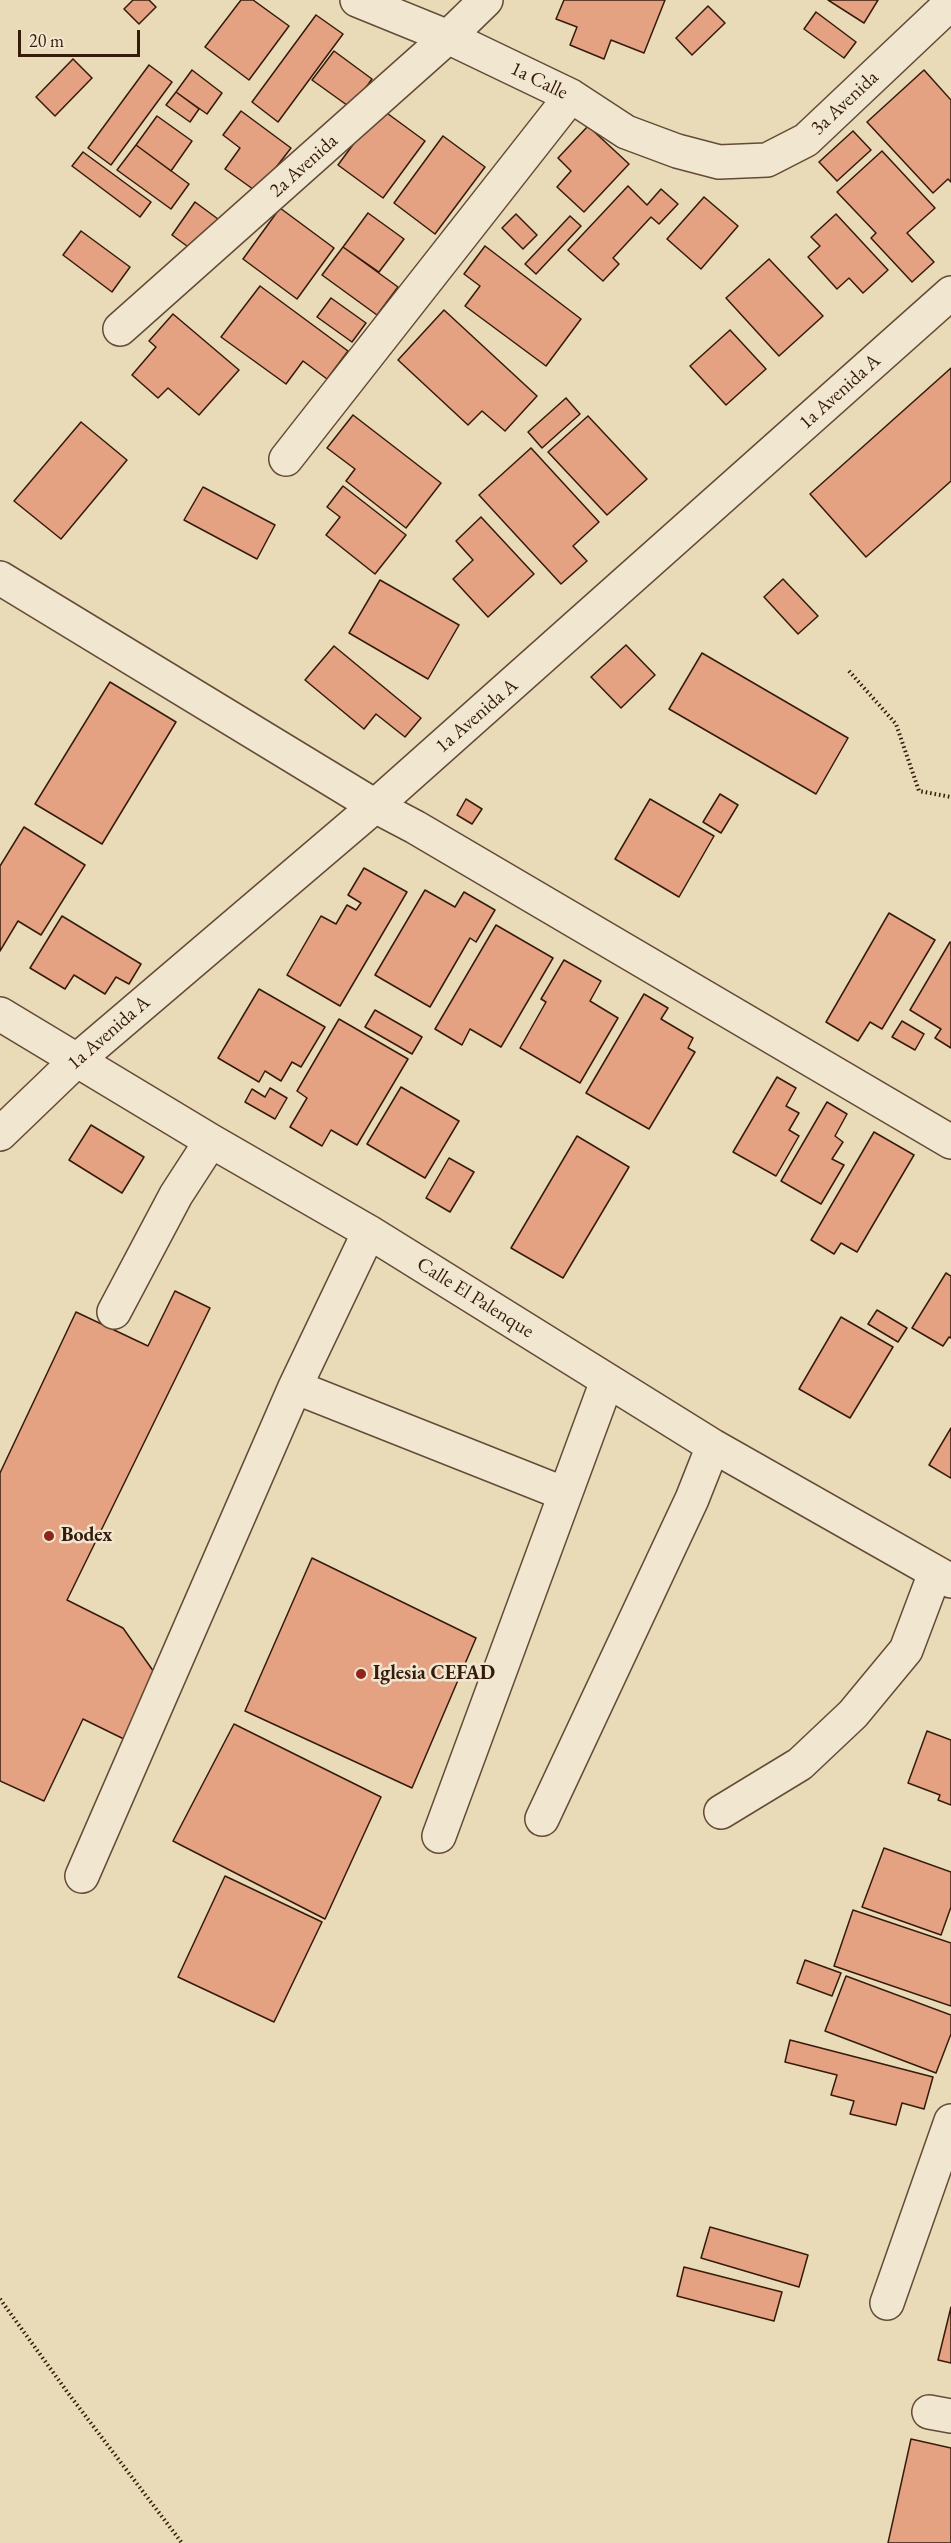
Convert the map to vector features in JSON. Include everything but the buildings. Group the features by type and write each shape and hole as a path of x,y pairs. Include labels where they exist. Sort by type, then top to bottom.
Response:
{"street":[{"name":"1a Calle","path":"357,0 448,37 571,96 626,132 677,151 719,162"},
{"name":"2a Avenida","path":"120,329 448,37 486,0"},
{"name":"3a Avenida","path":"719,162 767,160 806,140 951,3"},
{"path":"286,459 571,96"},
{"name":"1a Avenida A","path":"0,1134 78,1060 375,806 951,293"},
{"path":"0,578 375,806 415,827 951,1142"},
{"name":"Calle El Palenque","path":"0,1014 211,1141 369,1232 713,1446 943,1577"},
{"path":"114,1312 176,1195 211,1141"},
{"path":"82,1876 295,1387 369,1232"},
{"path":"439,1836 607,1381"},
{"path":"295,1387 565,1494"},
{"path":"543,1819 692,1499 713,1446"},
{"path":"721,1812 800,1764 853,1714 906,1650 943,1577"},
{"path":"886,2303 951,2121"}],"path":[{"path":"849,671 896,724 919,791 951,796"},
{"path":"0,2299 182,2543"}],"place":[{"name":"Bodex","path":"49,1536"},
{"name":"Iglesia CEFAD","path":"361,1674"}]}
